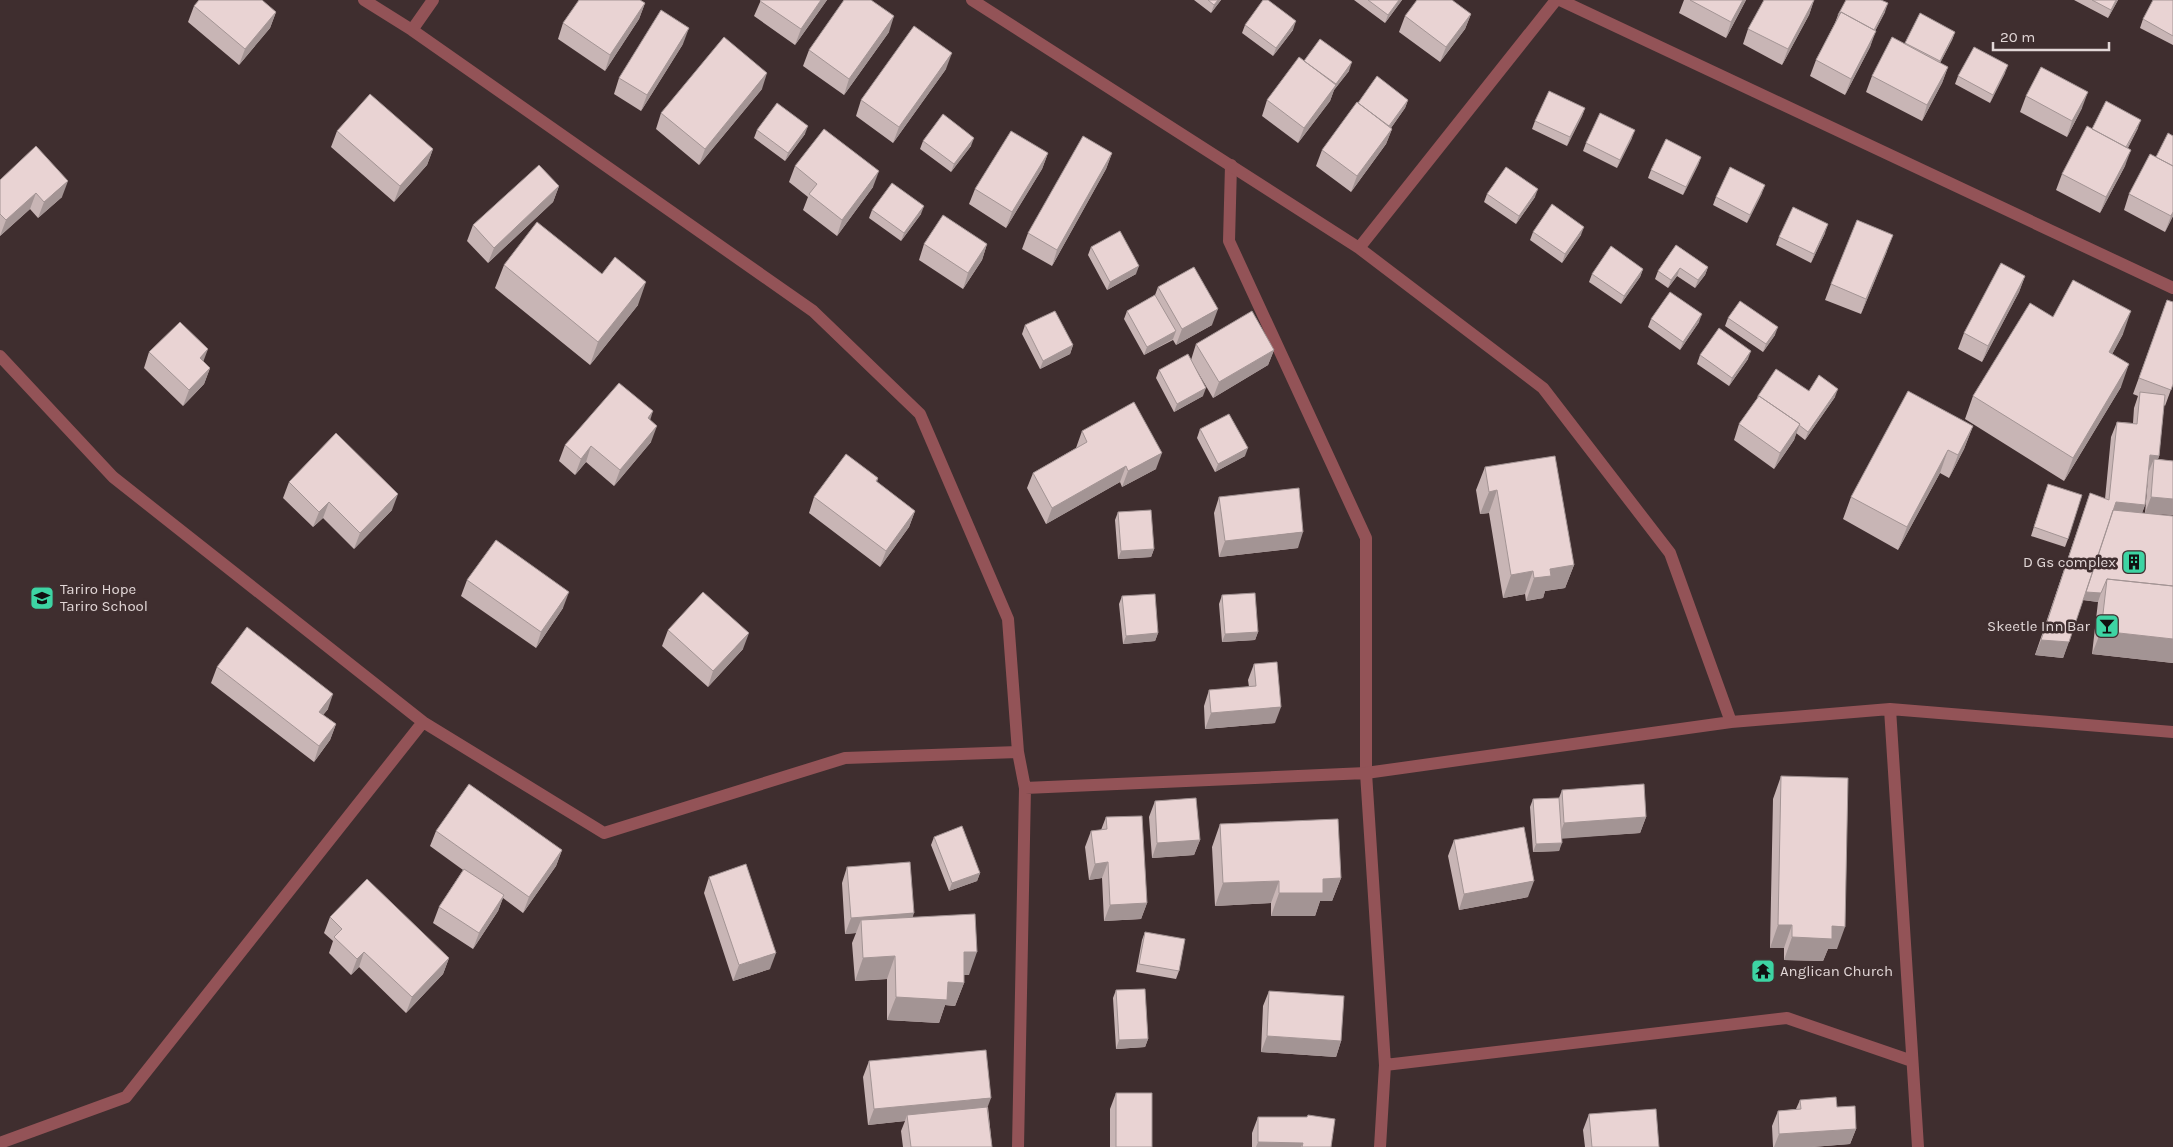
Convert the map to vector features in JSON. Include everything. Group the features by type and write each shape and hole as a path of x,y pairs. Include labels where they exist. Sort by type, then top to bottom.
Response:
{"street":[{"path":"364,0 412,30 813,311 920,414 1008,619 1018,752 1025,788 1018,1147"},
{"path":"412,30 433,0"},
{"path":"972,0 1359,248 1543,388 1670,553 1731,722"},
{"path":"1359,248 1556,0"},
{"path":"1560,0 2173,288"},
{"path":"1231,165 1229,241 1366,538 1366,773 1385,1065 1380,1147"},
{"path":"0,356 113,477 423,722 604,833 845,758 1018,752"},
{"path":"1025,788 1366,773 1731,722 1890,709 2173,732"},
{"path":"1890,709 1918,1147"},
{"path":"0,1143 126,1097 423,722"},
{"path":"1385,1065 1787,1018 1912,1061"}],"building":[{"path":"199,0 262,0 276,12 245,49 194,6"},
{"path":"579,0 640,0 645,3 610,55 563,23"},
{"path":"761,0 821,0 801,29"},
{"path":"844,0 871,0 894,16 849,79 809,50"},
{"path":"1208,0 1218,0 1214,5"},
{"path":"1263,0 1268,0 1296,21 1276,48 1245,25"},
{"path":"1368,0 1399,0 1388,15"},
{"path":"1417,0 1452,0 1471,14 1446,47 1405,16"},
{"path":"1690,0 1743,0 1731,22"},
{"path":"1764,0 1814,0 1788,49 1748,29"},
{"path":"1846,0 1881,0 1888,3 1874,30 1841,12 1838,15"},
{"path":"2092,0 2116,0 2111,10"},
{"path":"2153,0 2173,0 2173,36 2143,19"},
{"path":"661,10 689,28 647,95 619,78"},
{"path":"1841,12 1876,31 1851,79 1816,60"},
{"path":"1920,13 1955,32 1940,61 1905,43"},
{"path":"914,26 952,53 899,127 861,100"},
{"path":"724,37 767,73 705,149 661,113"},
{"path":"1892,37 1948,67 1927,105 1872,76"},
{"path":"1320,39 1352,62 1336,84 1304,61"},
{"path":"1974,47 2008,65 1993,95 1958,76"},
{"path":"1299,57 1336,85 1304,128 1267,100"},
{"path":"2041,67 2088,92 2072,121 2026,96"},
{"path":"1377,76 1408,100 1389,126 1358,103"},
{"path":"1549,91 1585,108 1570,137 1535,121"},
{"path":"370,94 433,149 400,186 337,131"},
{"path":"2106,101 2141,120 2126,147 2092,129"},
{"path":"1357,102 1392,129 1357,176 1322,150"},
{"path":"777,103 808,126 788,153 757,130"},
{"path":"1600,113 1635,130 1620,160 1586,143"},
{"path":"943,114 974,138 954,164 923,141"},
{"path":"2087,126 2131,150 2106,197 2062,174"},
{"path":"824,129 879,171 842,220 809,194 817,184 795,166"},
{"path":"1011,131 1048,153 1012,212 975,189"},
{"path":"2168,133 2173,136 2173,166 2156,157"},
{"path":"1083,136 1112,153 1057,250 1028,233"},
{"path":"1666,139 1701,157 1686,187 1651,170"},
{"path":"36,146 68,181 44,202 36,193 6,220 0,214 0,180"},
{"path":"2150,154 2173,166 2173,212 2171,216 2129,194"},
{"path":"539,165 559,186 494,248 473,225"},
{"path":"1506,167 1538,189 1519,216 1487,194"},
{"path":"1730,167 1765,185 1750,215 1716,197"},
{"path":"892,183 924,206 904,233 872,210"},
{"path":"1552,204 1584,227 1565,254 1533,232"},
{"path":"1793,207 1828,224 1814,254 1779,237"},
{"path":"943,215 987,244 968,273 924,244"},
{"path":"1857,220 1893,235 1866,299 1831,284"},
{"path":"537,222 602,274 615,257 646,282 598,342 504,265"},
{"path":"1120,231 1139,266 1110,282 1091,247"},
{"path":"1676,245 1708,267 1698,280 1680,268 1671,280 1658,271"},
{"path":"1611,246 1643,269 1624,296 1592,274"},
{"path":"2001,263 2025,276 1988,346 1964,333"},
{"path":"1194,267 1218,309 1182,329 1158,287"},
{"path":"2073,280 2131,311 2109,352 2129,364 2073,458 1973,396 2030,303 2053,317"},
{"path":"1670,292 1702,314 1683,342 1651,319"},
{"path":"1155,295 1176,331 1147,347 1127,311"},
{"path":"2167,300 2173,302 2173,384 2171,390 2139,378"},
{"path":"1740,301 1778,327 1766,344 1728,318"},
{"path":"1055,311 1073,345 1043,361 1025,325"},
{"path":"1252,311 1274,350 1219,382 1196,344"},
{"path":"180,322 208,349 200,358 210,368 189,390 149,352"},
{"path":"1719,328 1751,351 1732,378 1700,355"},
{"path":"1188,354 1206,388 1177,404 1159,370"},
{"path":"1776,369 1809,391 1819,375 1838,389 1808,432 1800,424 1758,397"},
{"path":"619,383 653,411 648,418 657,426 620,470 591,446 581,459 565,445"},
{"path":"1908,391 1973,426 1958,455 1948,450 1907,527 1851,497"},
{"path":"2140,392 2165,395 2159,456 2150,455 2145,505 2116,502 2069,642 2041,640 2090,493 2109,500 2117,422 2137,424"},
{"path":"1759,396 1800,424 1780,453 1739,424"},
{"path":"1134,402 1162,453 1128,471 1126,466 1052,508 1033,473 1087,442 1082,431"},
{"path":"1229,414 1248,448 1218,464 1200,429"},
{"path":"336,433 398,494 360,533 329,502 319,512 289,482"},
{"path":"846,454 878,478 876,481 915,511 886,551 814,497"},
{"path":"1555,456 1574,565 1550,569 1551,576 1534,578 1533,571 1511,575 1497,490 1489,492 1485,467"},
{"path":"2154,459 2173,461 2173,499 2151,497"},
{"path":"2048,484 2082,495 2068,539 2034,527"},
{"path":"1299,488 1303,532 1225,541 1219,497"},
{"path":"1151,510 1154,549 1121,551 1118,512"},
{"name":"D Gs complex","path":"2113,510 2173,516 2173,586 2107,579 2101,593 2086,592"},
{"path":"496,540 569,592 541,632 467,580"},
{"path":"2107,579 2173,586 2173,639 2101,631"},
{"path":"703,592 749,633 713,671 668,630"},
{"path":"1255,593 1258,632 1225,634 1222,595"},
{"path":"1155,594 1158,633 1126,636 1122,596"},
{"path":"247,627 333,694 319,712 336,724 319,746 217,667"},
{"path":"1277,662 1281,707 1211,713 1209,690 1256,686 1254,664"},
{"path":"1781,776 1848,778 1845,927 1832,926 1832,939 1792,937 1792,925 1778,925"},
{"path":"469,784 562,850 529,897 436,831"},
{"path":"1644,784 1646,817 1564,823 1562,790"},
{"path":"1196,798 1200,840 1157,843 1155,801"},
{"path":"1559,798 1562,843 1536,844 1533,799"},
{"path":"1142,816 1147,903 1110,905 1108,862 1095,864 1091,831 1107,829 1106,817"},
{"path":"1338,819 1341,878 1323,879 1323,893 1279,893 1279,881 1223,883 1220,824"},
{"path":"962,826 980,873 952,883 934,837"},
{"path":"1524,827 1534,881 1464,894 1454,840"},
{"path":"910,862 914,913 851,918 847,867"},
{"path":"746,864 776,953 739,965 709,877"},
{"path":"464,869 504,895 479,933 439,907"},
{"path":"367,879 449,958 412,997 364,952 357,959 334,937 342,929 330,917"},
{"path":"975,914 977,952 964,952 964,983 948,982 947,1000 896,997 895,956 863,958 861,920"},
{"path":"1145,932 1185,939 1179,971 1139,964"},
{"path":"1145,989 1148,1039 1119,1040 1116,990"},
{"path":"1269,991 1344,996 1341,1041 1267,1036"},
{"path":"986,1050 991,1098 874,1109 869,1061"},
{"path":"1116,1093 1152,1093 1152,1147 1116,1147"},
{"path":"1836,1097 1837,1107 1855,1106 1856,1129 1779,1134 1778,1111 1801,1109 1800,1100"},
{"path":"987,1107 992,1147 911,1147 907,1115"},
{"path":"1656,1109 1659,1147 1592,1147 1589,1114"},
{"path":"1308,1115 1335,1119 1331,1147 1302,1147 1303,1143 1258,1142 1258,1117 1307,1117"}],"place":[{"name":"D Gs complex","path":"2134,562"},
{"name":"Tariro Hope Tariro School","path":"42,598"},
{"name":"Skeetle Inn Bar","path":"2107,626"},
{"name":"Anglican Church","path":"1763,971"}]}
